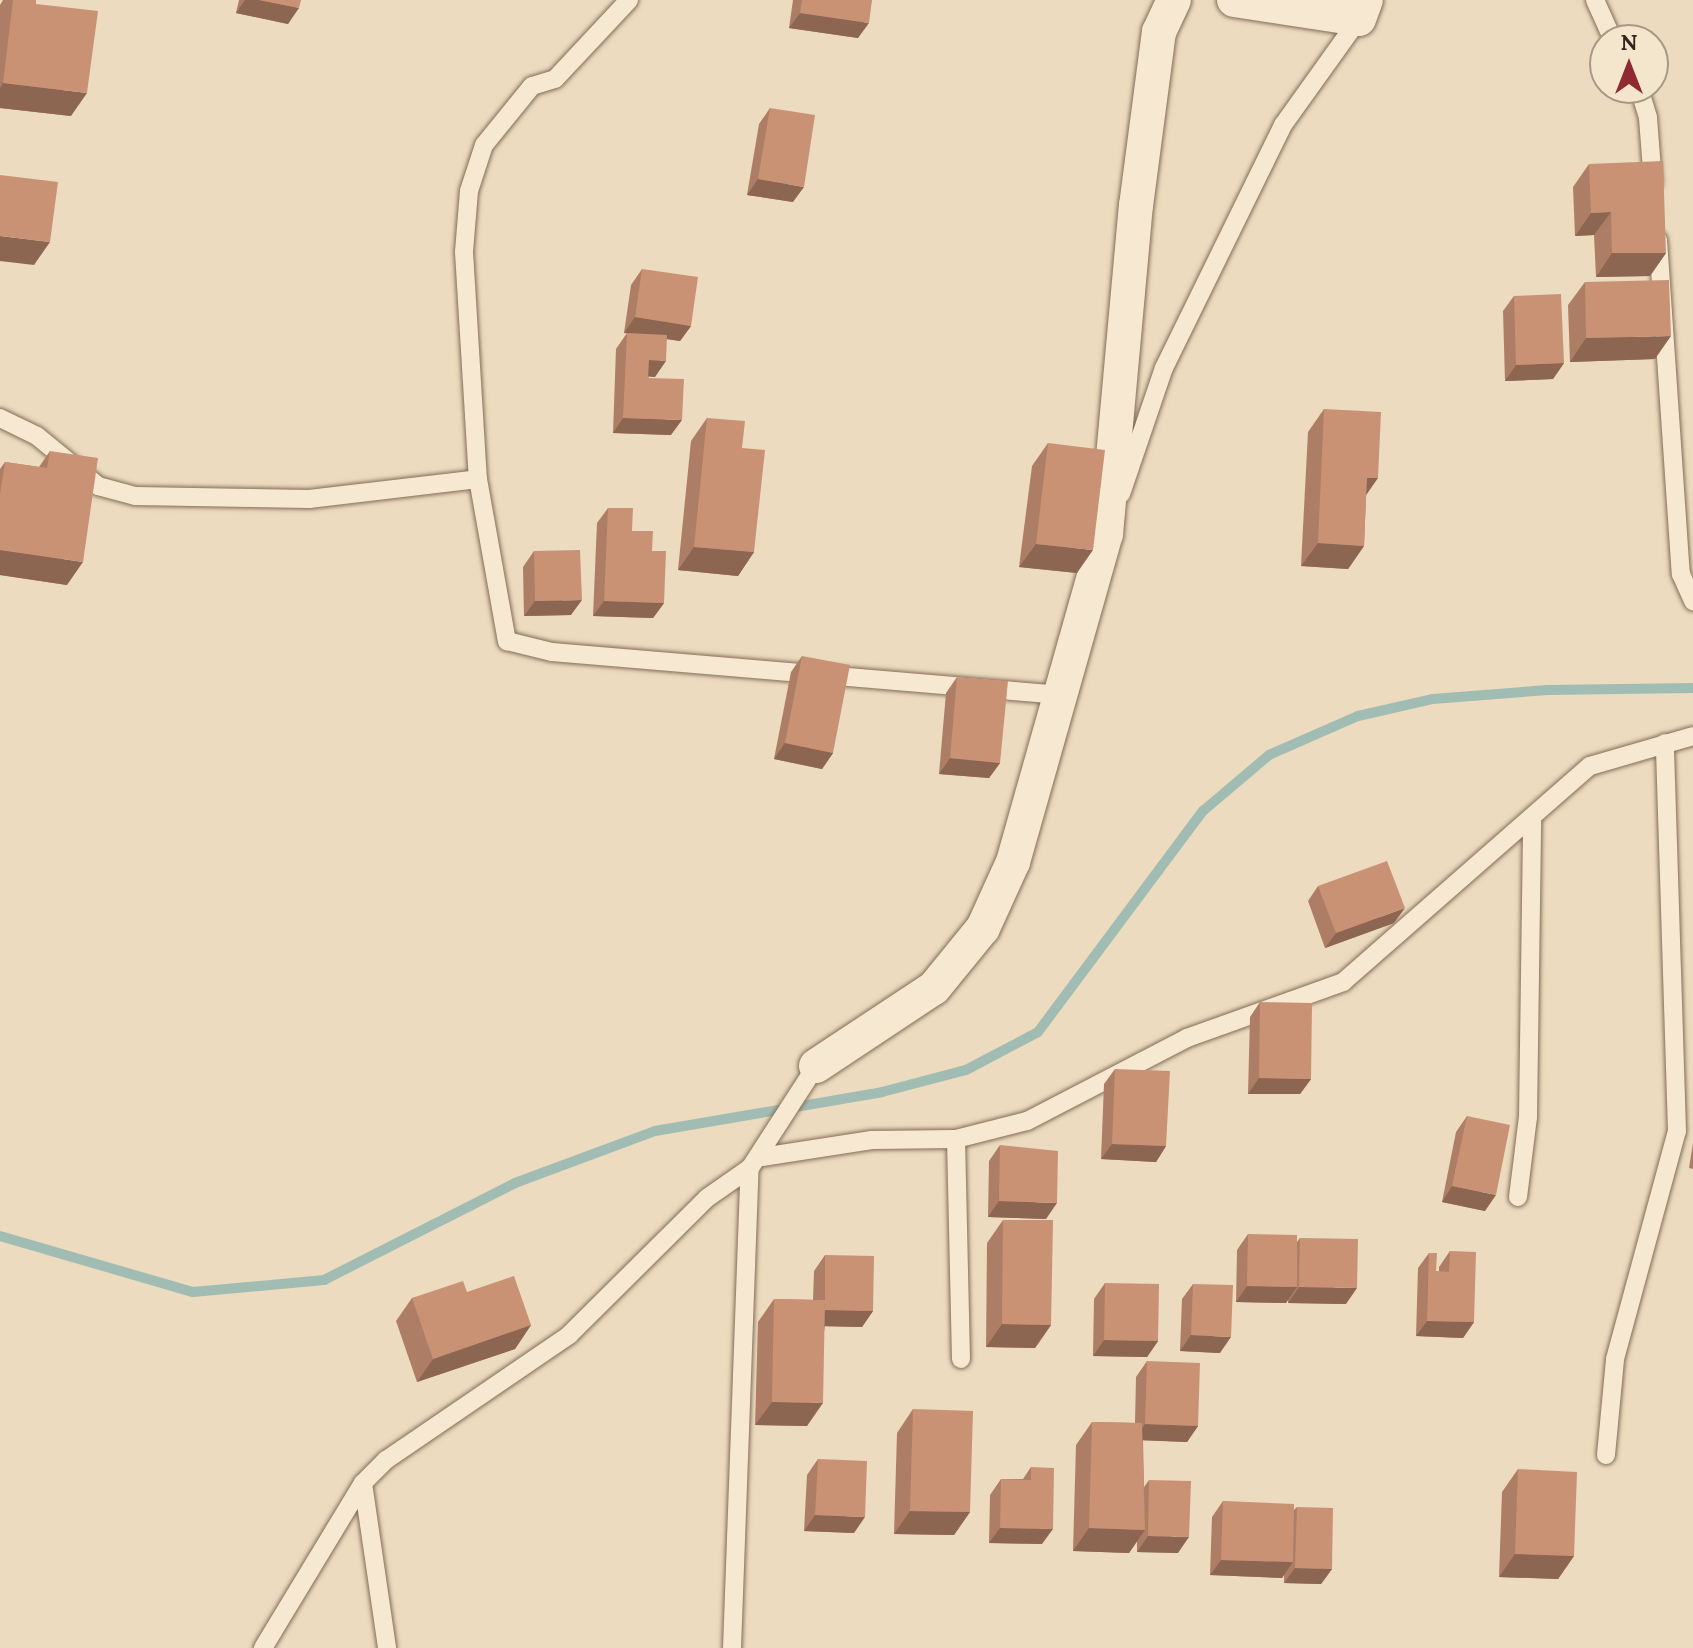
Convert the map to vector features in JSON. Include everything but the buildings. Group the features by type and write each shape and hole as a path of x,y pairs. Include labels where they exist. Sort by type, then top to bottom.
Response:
{"street":[{"path":"816,1066 934,988 983,928 1013,862 1106,534 1138,192 1159,32 1174,0"},
{"path":"1234,0 1363,9"}],"lane":[{"path":"629,0 555,79 532,86 484,145 469,191 464,252 478,479 503,628 510,645 1061,695"},
{"path":"1595,0 1606,24"},
{"path":"1106,534 1164,368 1199,293 1283,125 1363,9"},
{"path":"1644,104 1648,118 1656,214 1681,574 1693,601"},
{"path":"0,418 37,436 98,486 135,496 309,499 478,479"},
{"path":"756,1163 872,1140 956,1139 1027,1121 1187,1038 1343,982 1590,766 1693,736"},
{"path":"1606,1455 1615,1359 1677,1131 1665,743"},
{"path":"1518,1197 1528,1117 1532,817"},
{"path":"263,1648 363,1483 386,1460 569,1335 707,1198 756,1163 816,1066"},
{"path":"956,1139 961,1359"},
{"path":"732,1648 756,1163"},
{"path":"363,1483 387,1648"}],"waterway":[{"path":"0,1236 193,1292 324,1280 515,1183 655,1131 882,1092 966,1070 1038,1032 1203,811 1269,755 1358,716 1433,699 1548,690 1693,688"}]}
